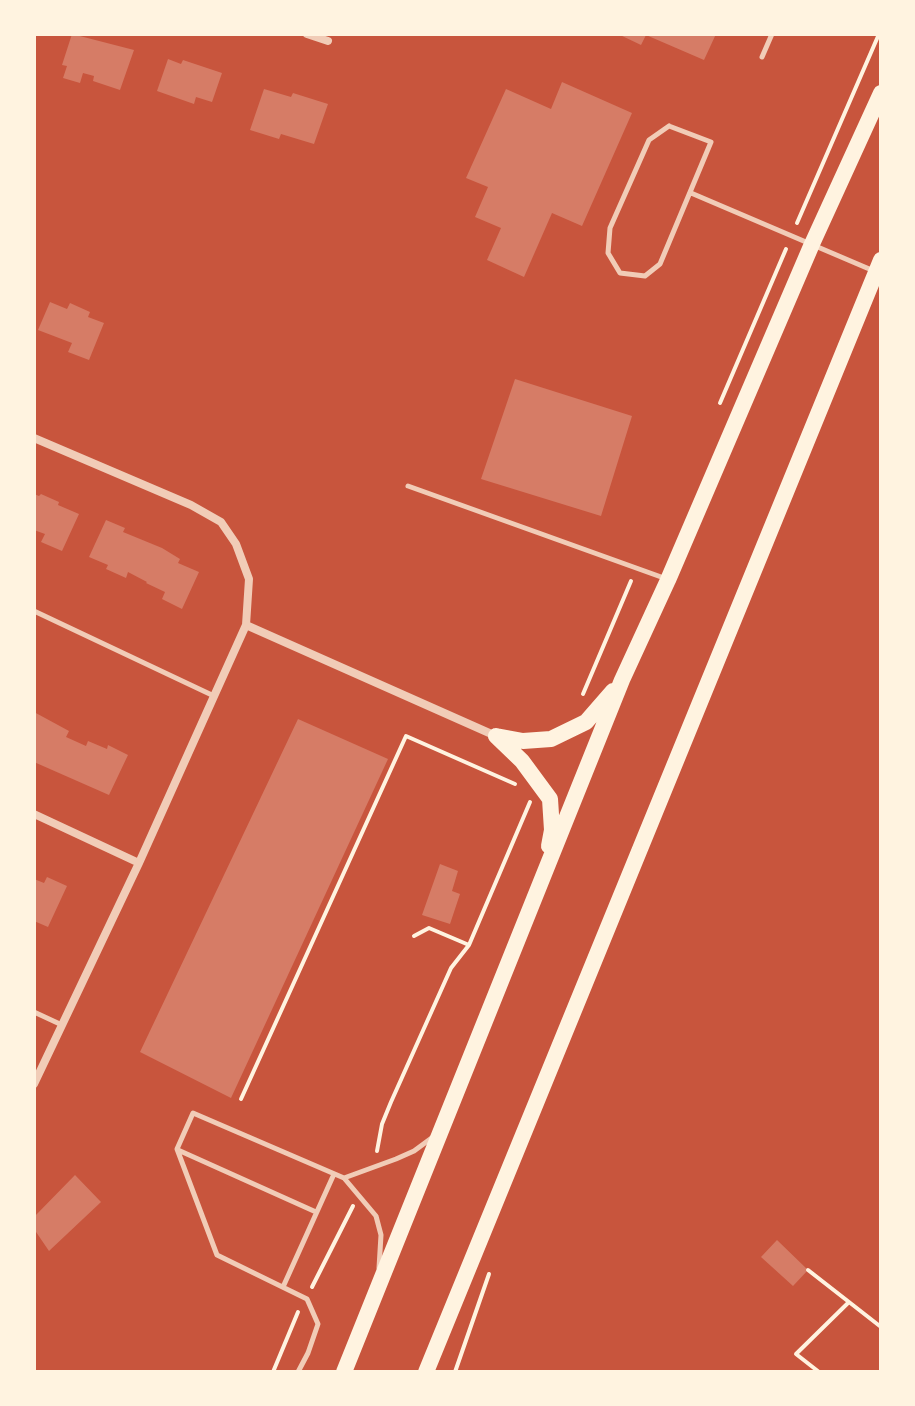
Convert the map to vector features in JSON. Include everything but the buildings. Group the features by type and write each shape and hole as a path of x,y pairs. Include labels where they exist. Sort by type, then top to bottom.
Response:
{"main road":[{"path":"344,1372 622,680 881,93"},
{"path":"426,1372 878,266"},
{"path":"496,736 523,741 551,739 586,722 622,680"},
{"path":"496,736 522,761 536,787 550,799 552,830 543,876"}],"street":[{"path":"307,34 328,41"},
{"path":"34,438 191,505 221,522 236,544 249,579 246,625 139,863 34,1084"},
{"path":"246,625 496,736"},
{"path":"34,814 139,863"}],"lane":[{"path":"762,57 772,34"},
{"path":"669,126 711,142 691,193 660,264 645,276 620,273 608,253 610,228 649,140 669,126"},
{"path":"691,193 812,244 878,266"},
{"path":"408,486 668,580"},
{"path":"34,611 214,696"},
{"path":"34,1012 63,1025"},
{"path":"298,1372 318,1324 307,1299 217,1255 177,1149 193,1113 344,1178 376,1216 381,1235 377,1289"},
{"path":"344,1178 414,1151 441,1132"},
{"path":"177,1149 316,1212"},
{"path":"283,1287 334,1174"}],"path":[{"path":"715,414 879,34"},
{"path":"581,697 630,581 641,569"},
{"path":"241,1099 406,736 536,787 469,945 451,968 391,1102 382,1124 375,1165"},
{"path":"414,936 429,928 469,945"},
{"path":"273,1372 298,1313 349,1212 361,1197"},
{"path":"808,1270 881,1327"},
{"path":"819,1372 796,1354 849,1302"}]}
